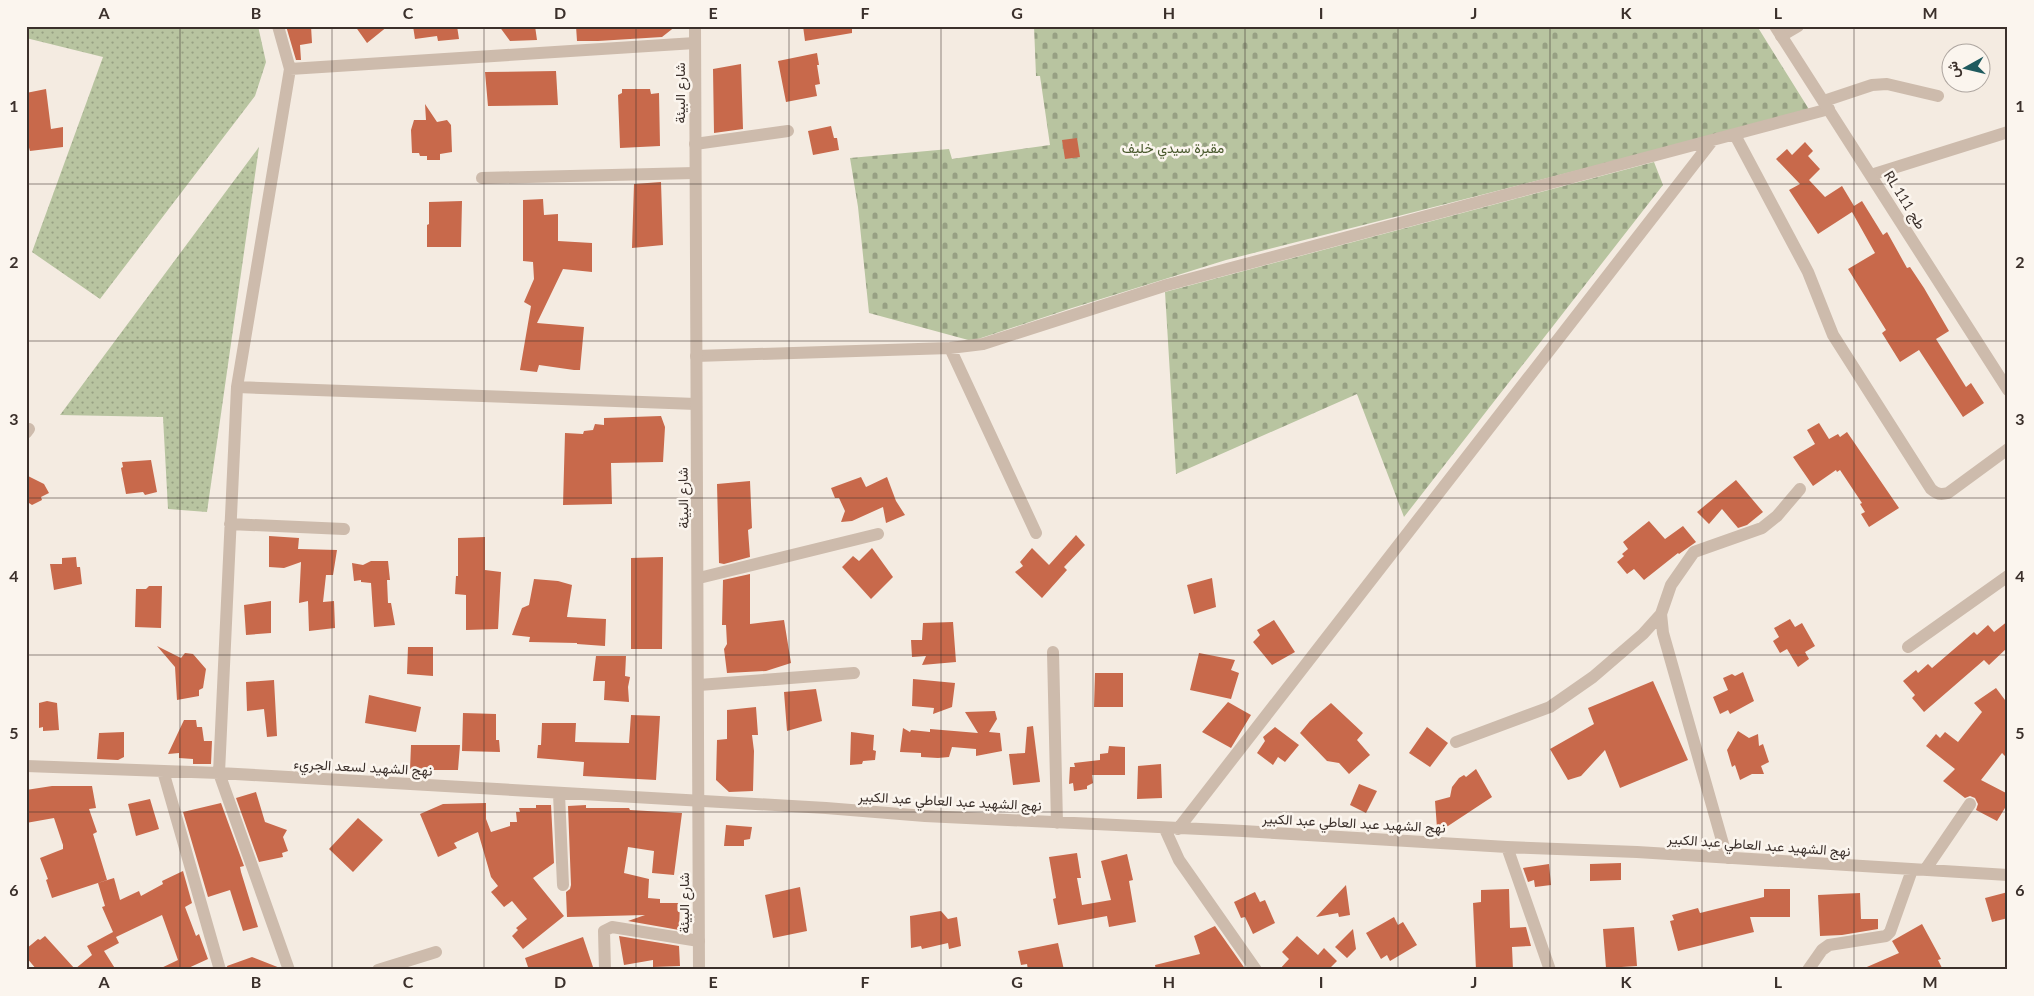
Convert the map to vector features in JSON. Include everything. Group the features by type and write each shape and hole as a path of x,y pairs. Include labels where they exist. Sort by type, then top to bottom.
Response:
{"street":[{"path":"278,26 290,69 237,387 219,773 289,970"},
{"name":"شارع البيئة","path":"695,26 699,970"},
{"path":"1778,31 1798,26"},
{"name":"RL طج 111","path":"1778,31 2008,390"},
{"path":"290,69 695,43"},
{"path":"696,356 950,348 983,344 1167,285 1735,135 1826,106 1872,84 1887,84 1938,96"},
{"path":"695,144 788,131"},
{"path":"1871,176 2008,132"},
{"path":"1735,135 1808,272 1832,335 1930,489 1936,494 1948,493 2008,449"},
{"path":"1178,829 1712,141"},
{"path":"482,178 695,173"},
{"path":"950,348 1036,533"},
{"path":"237,387 696,404"},
{"path":"1456,742 1550,707 1593,677 1643,634 1661,614 1671,585 1694,552 1762,528 1777,516 1800,488"},
{"path":"230,524 344,529"},
{"path":"698,578 878,534"},
{"path":"1908,647 2008,576"},
{"path":"1661,614 1663,633 1727,858"},
{"path":"1053,652 1057,823"},
{"path":"699,686 854,673"},
{"name":"نهج الشهيد لسعد الجريء","path":"26,766 219,773 698,802"},
{"path":"163,771 220,970"},
{"path":"559,794 563,885"},
{"name":"نهج الشهيد عبد العاطي عبد الكبير","path":"698,802 1507,847 1637,852 2008,874"},
{"path":"1808,970 1822,950 1829,945 1886,936 1890,932 1919,870 1970,804"},
{"path":"1165,828 1180,860 1256,970"},
{"path":"1507,847 1550,970"},
{"path":"604,970 604,931 607,928 612,927 699,941"},
{"path":"378,970 436,952"}],"green space":[{"path":"26,26 258,26 266,62 255,96 100,299 32,252 103,57 26,38"},
{"name":"مقبرة سيدي خليف","path":"1034,26 1757,26 1810,111 1226,260 972,341 869,313 858,207 850,158 949,149 952,159 1050,145 1040,76 1036,76"},
{"path":"259,147 207,512 168,509 163,417 60,415"},
{"path":"1654,162 1663,185 1404,517 1357,394 1176,474 1165,292"}],"building":[{"path":"286,26 311,26 312,43 300,45 301,60 296,60"},
{"path":"355,26 388,26 367,43"},
{"path":"413,26 457,26 459,39 438,41 437,36 415,39"},
{"path":"499,26 535,26 537,40 510,41"},
{"path":"576,26 676,26 662,37 577,41"},
{"path":"803,26 852,26 852,33 805,41"},
{"path":"817,53 820,84 815,85 817,96 786,102 778,61"},
{"path":"741,64 743,129 714,133 713,69"},
{"path":"556,71 558,105 488,106 485,72"},
{"path":"46,89 51,129 63,127 63,147 30,151 26,137 26,93"},
{"path":"622,89 650,89 651,94 659,93 660,146 620,148 618,95 622,93"},
{"path":"425,104 437,122 447,120 451,125 452,152 440,154 440,160 427,160 427,156 412,153 411,130 414,120 426,120"},
{"path":"831,126 834,138 837,138 839,150 813,155 808,131"},
{"path":"1077,138 1080,157 1065,159 1062,140"},
{"path":"1805,142 1813,151 1808,156 1820,169 1809,180 1825,197 1842,186 1854,206 1862,201 1883,235 1887,232 1907,268 1910,267 1924,288 1949,331 1936,339 1966,387 1971,383 1984,403 1963,417 1919,350 1900,362 1882,333 1886,330 1848,269 1875,253 1852,212 1818,234 1789,190 1800,184 1776,159 1787,149 1792,155"},
{"path":"661,182 663,245 632,248 634,184"},
{"path":"543,199 544,215 558,214 558,241 592,243 592,272 563,269 537,323 584,327 580,370 539,365 537,372 520,370 531,306 524,302 534,279 533,262 523,261 523,200"},
{"path":"462,201 461,247 427,247 429,202"},
{"path":"661,416 665,427 663,462 611,463 612,504 563,505 565,433 583,434 584,431 593,430 595,424 604,425 604,418"},
{"path":"1819,423 1829,439 1838,434 1840,437 1847,432 1899,508 1869,527 1861,514 1865,512 1860,504 1862,503 1840,470 1837,472 1836,470 1813,486 1793,457 1815,444 1807,430"},
{"path":"151,460 157,492 145,495 143,492 126,494 121,468 123,467 122,462"},
{"path":"26,475 44,484 49,493 41,497 42,500 32,505 26,501"},
{"path":"861,477 866,487 887,477 896,501 905,515 886,523 883,507 852,521 841,522 845,511 839,498 835,498 831,488"},
{"path":"1736,480 1763,512 1747,525 1738,528 1722,509 1709,524 1697,512"},
{"path":"750,481 752,528 748,530 750,557 724,564 719,563 717,484"},
{"path":"1649,521 1665,539 1683,526 1696,542 1678,553 1644,580 1634,569 1627,574 1617,562 1628,549 1623,542"},
{"path":"1076,535 1085,545 1064,567 1067,570 1042,598 1015,572 1023,566 1020,562 1032,548 1049,565"},
{"path":"269,536 299,538 298,549 337,550 333,575 326,575 323,602 334,601 335,628 309,631 308,601 299,603 301,562 284,568 269,567"},
{"path":"485,537 485,570 501,572 498,629 466,630 466,595 455,594 456,576 458,576 458,538"},
{"path":"872,548 893,577 871,599 842,567 853,556 859,561"},
{"path":"76,557 77,567 80,567 82,584 54,590 50,564 62,564 62,558"},
{"path":"663,557 662,649 631,649 631,558"},
{"path":"371,561 388,561 390,580 387,580 388,603 391,603 395,625 374,627 371,583 361,582 361,580 354,581 352,563 363,565"},
{"path":"750,574 750,624 784,620 791,663 766,671 727,673 724,649 727,644 726,625 722,625 723,580"},
{"path":"1212,578 1216,607 1194,614 1187,585"},
{"path":"534,579 558,581 572,585 567,617 606,619 605,646 577,643 529,642 530,637 512,635 522,608 529,605"},
{"path":"149,586 162,586 161,628 135,627 136,589 146,589"},
{"path":"271,601 271,633 246,635 244,605"},
{"path":"1790,619 1795,627 1802,623 1815,646 1805,652 1809,659 1798,667 1787,649 1780,653 1773,641 1779,637 1774,628"},
{"path":"1274,620 1295,652 1272,665 1253,642 1260,635 1257,630"},
{"path":"2008,621 2008,647 1989,665 1984,660 1924,712 1912,698 1915,695 1903,681 1916,670 1918,673 1928,664 1932,668 1974,632 1977,635 1988,625 1994,632"},
{"path":"953,622 956,662 922,665 926,656 912,657 911,640 922,640 923,623"},
{"path":"157,646 181,658 185,653 193,654 206,669 203,688 199,690 199,696 177,700 175,667"},
{"path":"408,647 433,647 433,676 407,674"},
{"path":"1199,653 1235,660 1231,670 1239,673 1231,699 1190,690"},
{"path":"596,656 626,656 625,676 630,677 628,687 629,702 604,700 605,681 593,681"},
{"path":"1743,672 1754,701 1730,714 1728,710 1720,714 1713,697 1728,690 1723,678 1732,674 1735,676"},
{"path":"1095,673 1123,673 1123,707 1094,707"},
{"path":"913,679 955,683 952,707 933,714 934,708 912,706"},
{"path":"274,680 277,736 267,737 264,709 247,711 246,682"},
{"path":"1653,681 1688,760 1620,788 1605,750 1581,776 1568,780 1550,749 1594,724 1588,708"},
{"path":"1996,688 2008,704 2008,759 2002,753 1981,780 2008,794 2008,803 1997,821 1976,810 1978,804 1975,798 1970,796 1965,798 1943,781 1955,769 1926,746 1936,734 1940,738 1945,732 1958,742 1982,712 1974,703"},
{"path":"816,689 822,721 787,731 784,692"},
{"path":"369,695 421,707 416,732 365,723"},
{"path":"47,701 57,703 59,730 43,731 43,727 39,728 39,703"},
{"path":"1228,702 1251,715 1231,748 1202,732"},
{"path":"1331,703 1363,733 1357,740 1370,755 1349,774 1339,763 1327,761 1300,733 1310,721"},
{"path":"756,707 758,735 752,735 754,751 753,791 729,792 716,780 717,740 727,739 727,710"},
{"path":"995,711 997,719 989,732 1000,733 1002,751 976,756 976,749 952,747 949,757 938,758 921,757 921,753 900,752 903,728 910,732 911,730 930,732 930,729 978,733 965,712"},
{"path":"463,713 496,714 496,740 499,740 500,752 462,751"},
{"path":"631,715 660,716 656,780 583,776 584,762 537,758 538,745 541,745 542,723 576,723 575,742 629,743"},
{"path":"184,720 196,720 197,727 202,727 204,741 212,741 211,764 193,764 193,759 179,758 179,753 168,754"},
{"path":"1033,726 1040,782 1013,785 1009,754 1025,753 1027,727"},
{"path":"1275,727 1299,745 1285,762 1278,757 1273,765 1257,753 1265,741 1263,737"},
{"path":"1427,727 1448,743 1430,767 1409,753"},
{"path":"1738,731 1749,738 1758,734 1759,746 1763,744 1769,762 1761,766 1764,774 1752,774 1740,780 1735,765 1732,767 1727,750"},
{"path":"124,732 124,757 118,760 97,759 99,733"},
{"path":"851,732 874,735 873,750 876,751 875,760 850,765"},
{"path":"411,745 460,745 458,770 410,770"},
{"path":"1109,746 1125,747 1125,775 1092,775 1093,783 1087,786 1087,789 1074,791 1073,783 1069,784 1070,767 1075,767 1074,763 1100,760 1100,754 1108,753"},
{"path":"1161,764 1162,798 1137,799 1138,766"},
{"path":"1476,769 1492,797 1448,826 1437,828 1435,801 1450,797 1452,787 1459,778 1464,775 1466,777"},
{"path":"1359,784 1377,791 1366,813 1350,805"},
{"path":"52,786 92,786 96,808 89,809 97,832 93,834 107,880 52,898 46,880 48,879 40,858 63,849 63,845 54,818 26,823 26,790"},
{"path":"256,792 265,822 287,830 283,837 288,851 282,853 283,857 259,862 236,798"},
{"path":"150,799 159,829 136,836 128,804"},
{"path":"221,803 244,866 240,867 241,872 258,927 243,931 230,890 208,897 183,812"},
{"path":"486,803 486,819 491,832 510,826 510,822 517,822 516,812 520,812 519,808 536,808 536,805 551,805 554,863 533,878 564,916 523,949 512,936 518,930 516,928 527,919 512,901 504,907 491,892 498,886 491,877 478,832 454,843 457,848 438,857 420,814 443,804"},
{"path":"586,805 586,808 629,808 630,810 682,813 674,875 652,873 654,851 628,847 624,873 649,879 648,898 660,899 660,903 680,903 679,930 628,921 645,915 567,917 566,892 570,889 571,885 568,806"},
{"path":"358,818 383,840 353,872 329,849"},
{"path":"726,825 752,827 750,839 744,840 744,846 724,846"},
{"path":"1077,853 1081,878 1077,878 1082,905 1111,900 1101,861 1127,854 1133,880 1129,881 1136,922 1109,927 1107,916 1058,925 1053,899 1056,898 1049,857"},
{"path":"1621,863 1621,880 1590,881 1590,864"},
{"path":"1549,864 1551,885 1535,887 1534,880 1528,882 1523,868"},
{"path":"183,871 192,903 185,907 196,936 199,934 208,959 184,970 157,970 178,960 162,915 116,937 119,943 104,951 116,970 37,970 26,957 26,949 45,936 75,969 92,955 87,946 113,932 102,907 105,906 98,883 114,878 120,900 139,891 141,896 163,884 162,881"},
{"path":"1346,885 1350,915 1339,917 1338,913 1316,917"},
{"path":"800,887 807,931 773,938 765,895"},
{"path":"1509,889 1510,928 1526,927 1531,946 1512,947 1513,970 1476,970 1473,903 1481,902 1481,890"},
{"path":"1764,889 1790,889 1790,917 1750,917 1754,932 1678,951 1670,921 1674,920 1672,915 1698,908 1700,913 1764,897"},
{"path":"1255,892 1260,902 1265,900 1275,923 1253,934 1245,917 1241,918 1234,902"},
{"path":"2008,892 2008,918 1992,922 1985,898"},
{"path":"1860,893 1861,919 1878,919 1878,929 1842,935 1820,936 1818,895"},
{"path":"941,911 948,919 957,917 961,946 949,949 948,943 922,949 921,946 911,948 910,916"},
{"path":"1394,917 1398,925 1403,922 1417,945 1390,961 1387,955 1381,959 1366,933"},
{"path":"1922,924 1941,959 1938,960 1943,970 1860,970 1899,953 1892,941"},
{"path":"1215,926 1246,970 1156,970 1155,965 1200,954 1194,936"},
{"path":"1634,927 1637,966 1606,968 1603,929"},
{"path":"1353,929 1356,949 1347,958 1335,947"},
{"path":"619,936 679,946 680,966 653,967 653,960 624,965"},
{"path":"1297,936 1318,955 1324,948 1337,961 1328,970 1279,970 1289,959 1282,952"},
{"path":"583,937 593,967 585,970 529,970 525,958"},
{"path":"1058,943 1064,970 1028,970 1027,964 1021,965 1018,951"},
{"path":"252,957 280,968 280,970 228,970 227,966"}]}
